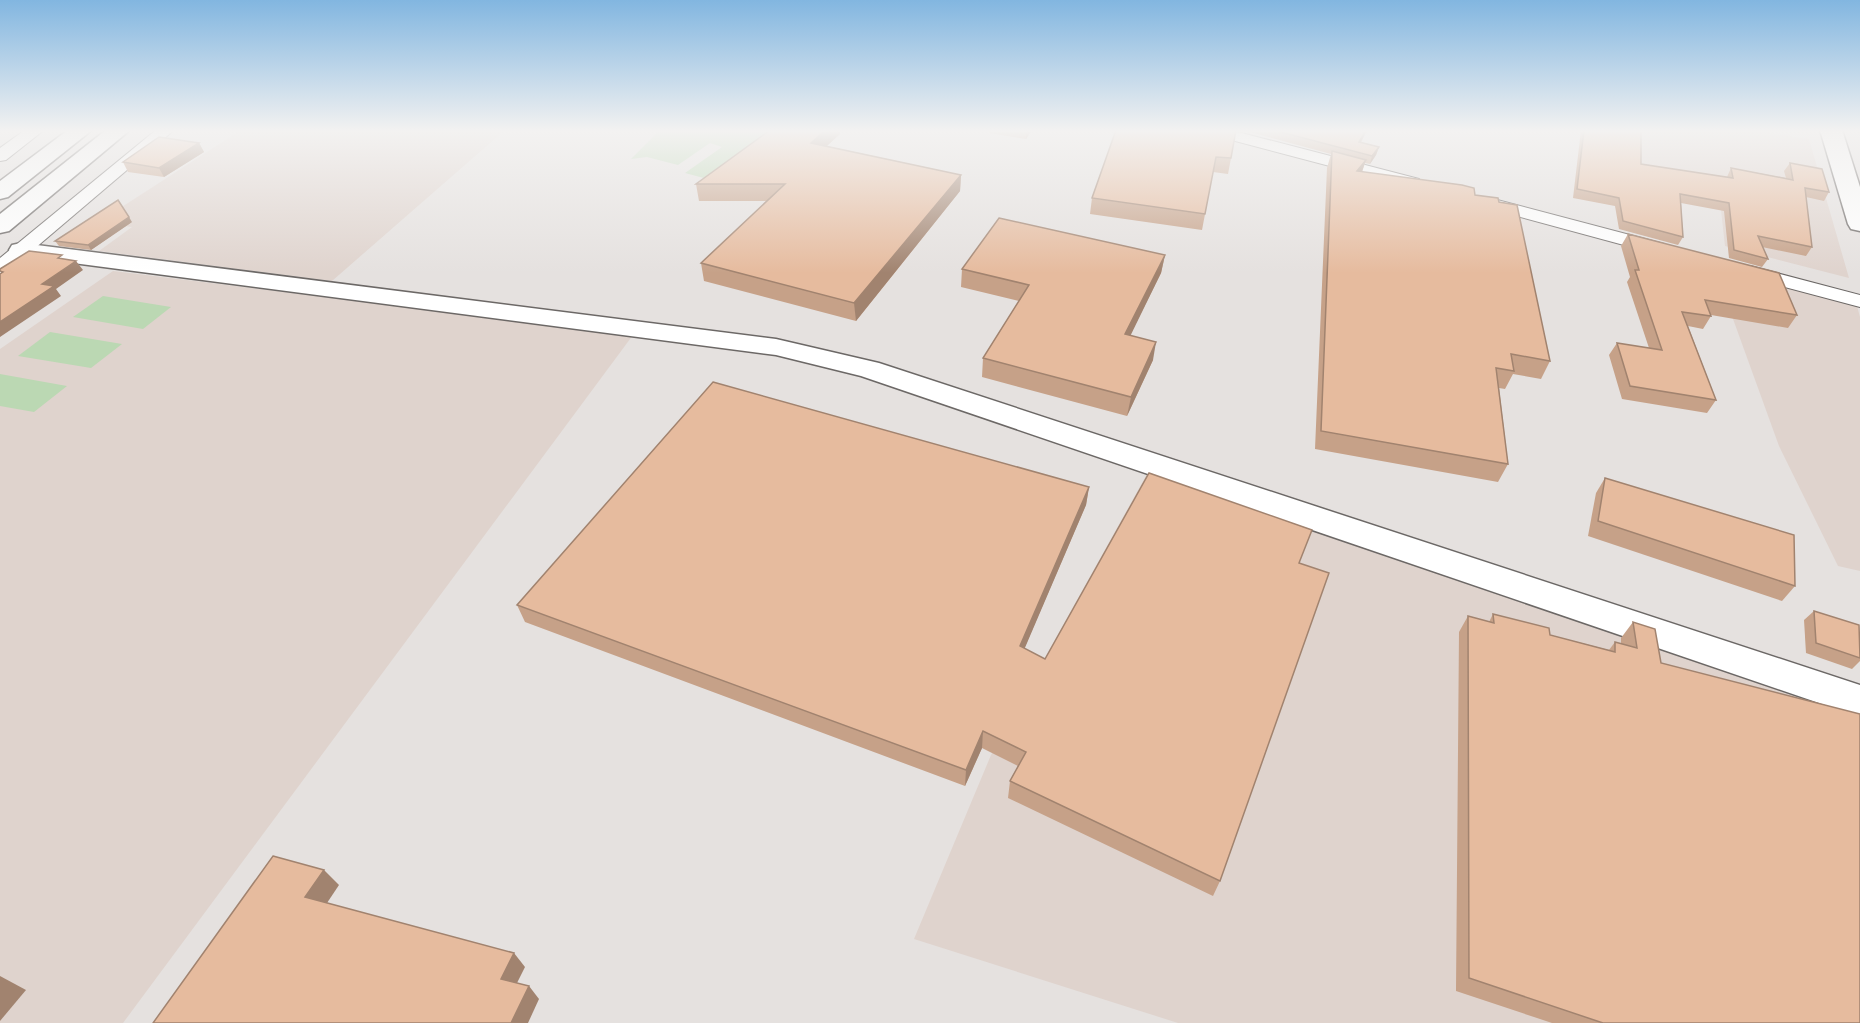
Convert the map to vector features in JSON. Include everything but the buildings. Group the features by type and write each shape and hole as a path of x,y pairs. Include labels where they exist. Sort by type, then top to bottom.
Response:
{"main road":[{"path":"0,192 19,178"},
{"path":"0,225 59,178"},
{"path":"1846,178 1860,224"},
{"path":"11,259 776,347 868,369 1860,701"}],"street":[{"path":"11,259 109,178"},
{"path":"1394,178 1429,187"},
{"path":"1463,196 1670,251"},
{"path":"1738,269 1860,301"}],"shaded area":[{"path":"167,178 450,178 332,281 99,251 132,227 97,223"},
{"path":"1691,178 1820,178 1849,278 1725,246 1718,183"},
{"path":"1721,269 1857,306 1860,317 1860,571 1838,566 1779,446 1716,272"},
{"path":"113,271 633,335 123,1023 0,1023 0,349"},
{"path":"1147,474 1860,718 1860,1023 1178,1023 914,939 991,755"}],"green space":[{"path":"703,178 719,178 715,181"},
{"path":"103,296 171,307 143,329 73,317"},
{"path":"50,332 122,344 91,368 18,356"},
{"path":"0,374 67,386 34,412 0,406"}]}
